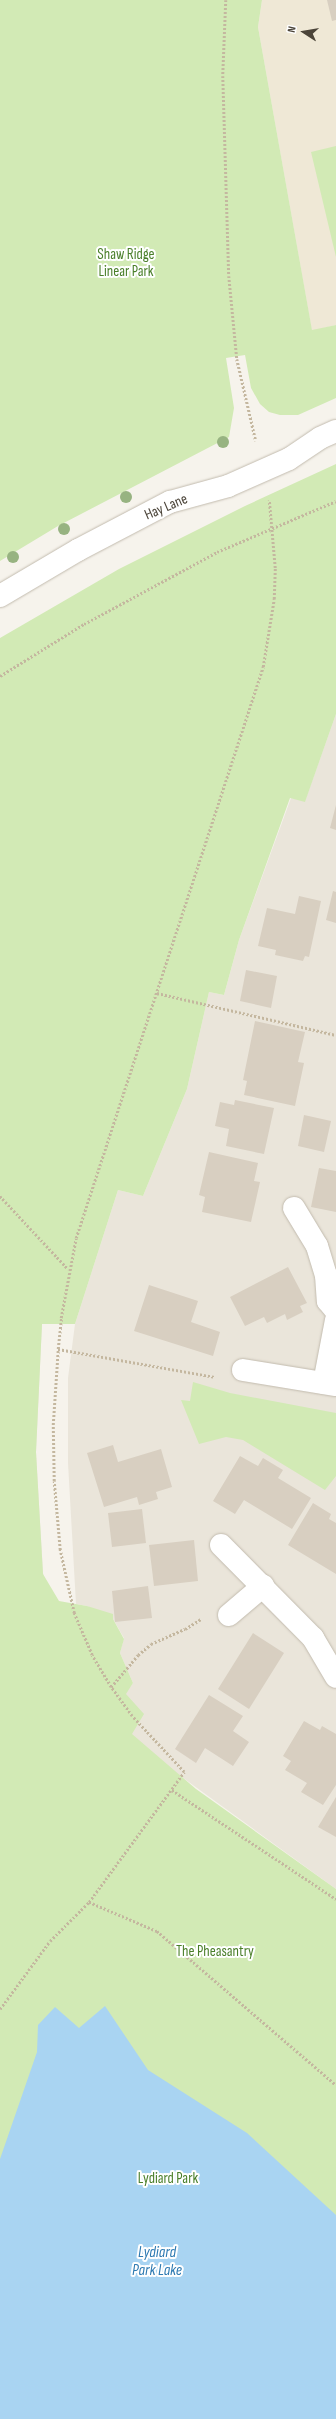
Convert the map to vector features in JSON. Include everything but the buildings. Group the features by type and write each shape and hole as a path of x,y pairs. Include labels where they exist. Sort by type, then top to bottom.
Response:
{"street":[{"name":"Hay Lane","path":"0,596 78,550 170,502 219,490 294,456 320,438 336,431"},
{"path":"294,1208 317,1246 326,1275 328,1302 336,1311"},
{"path":"243,1370 330,1384 336,1320"},
{"path":"221,1545 313,1638 336,1677"},
{"path":"229,1614 263,1586"}],"path":[{"path":"0,2009 50,1941 89,1902 184,1772 132,1716 111,1687 92,1655 74,1613 60,1550 54,1481 53,1425 58,1348 68,1270 85,1206 157,993 263,667 274,599 275,568 272,530 264,470 232,331 224,147 225,0"},
{"path":"0,676 157,584 217,552 272,530 336,501"},
{"path":"157,993 336,1035"},
{"path":"0,1196 68,1270"},
{"path":"58,1348 240,1382 243,1370"},
{"path":"111,1687 138,1655 151,1644 186,1629 212,1609 229,1614"},
{"path":"172,1790 336,1899"},
{"path":"89,1902 157,1931 336,2085"}],"shaded area":[{"path":"262,0 336,0 336,325 312,331 258,27"},
{"path":"336,714 336,1889 164,1764 0,1939 0,1241 42,1323 36,1452 43,1573 55,1636 125,1694 133,1683 120,1653 124,1638 113,1619 87,1606 76,1604 68,1463 68,1378 75,1324 118,1190 143,1196 187,1089 209,992 224,995 239,940 291,798 305,801"}],"green space":[{"name":"Shaw Ridge Linear Park","path":"0,0 262,0 258,27 312,330 336,325 336,398 298,415 280,415 269,412 260,404 251,388 245,355 226,358 234,408 229,437 58,526 0,561"},
{"path":"336,146 336,257 311,152"},
{"path":"336,464 336,714 305,802 290,798 239,940 224,995 209,992 187,1089 143,1196 118,1190 75,1324 42,1324 36,1452 43,1574 59,1601 87,1606 113,1614 113,1619 124,1639 120,1653 133,1683 126,1694 144,1714 132,1734 196,1789 336,1889 336,2419 0,2419 0,638 119,569 245,506"},
{"path":"193,1382 230,1393 336,1413 336,1476 325,1490 243,1440 226,1437 199,1444 181,1400 190,1401"}],"water":[{"name":"Lydiard Park Lake","path":"105,2006 148,2070 247,2133 336,2215 336,2419 0,2419 0,2159 37,2052 38,2025 55,2007 79,2028"}],"park label":[{"name":"The Pheasantry","path":"215,1952"},
{"name":"Lydiard Park","path":"168,2179"}]}
